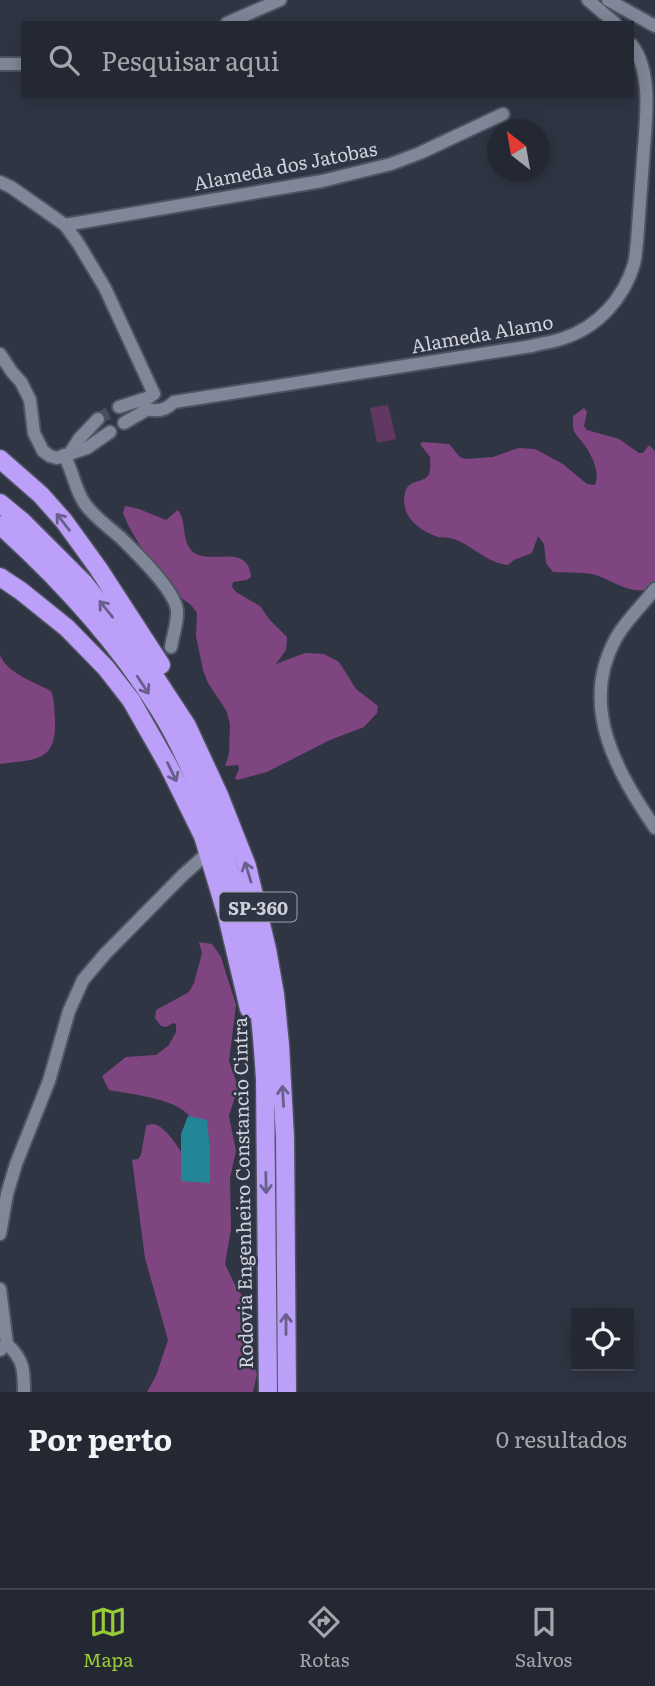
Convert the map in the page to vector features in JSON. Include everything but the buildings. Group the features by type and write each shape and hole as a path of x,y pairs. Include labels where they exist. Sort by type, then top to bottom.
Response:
{"highway":[{"path":"0,459 41,495 98,568 159,663 187,726"},
{"name":"Rodovia Engenheiro Constancio Cintra","path":"0,503 57,555 105,607 136,648 187,726 219,795 247,866 267,949 280,1045 285,1138 287,1392"},
{"name":"Rodovia Engenheiro Constancio Cintra","path":"0,525 66,588 137,676 161,712 201,794 236,890 256,985 265,1079 268,1392"},
{"path":"0,576 76,636 106,668 131,700 168,765 203,836 210,857 236,949 258,1061 265,1079"}],"street":[{"path":"232,21 280,0"},
{"path":"589,0 613,21"},
{"path":"608,0 655,26"},
{"name":"Alameda Alamo","path":"151,400 162,393 174,402 532,346 565,338 590,326 619,298 634,263 646,103 641,64 634,47"},
{"path":"0,64 21,64"},
{"name":"Alameda dos Jatobas","path":"65,225 359,173 420,153 503,114"},
{"path":"644,135 655,116"},
{"path":"0,182 65,225 88,258 105,288 151,400"},
{"path":"1,358 22,382 30,400 34,433 43,451 50,456 57,458 87,448 110,432"},
{"path":"118,407 151,400"},
{"path":"124,423 151,400"},
{"path":"67,454 98,419"},
{"path":"67,454 78,493 86,505 163,583 177,606 171,647"},
{"path":"655,589 616,637 606,658 601,682 602,715 608,744 627,787 655,828"},
{"path":"182,876 203,836"},
{"path":"0,1234 16,1164 49,1082 69,1012 83,980 182,876 202,858 210,857"},
{"path":"0,1289 4,1347 19,1356 24,1392"}],"shaded area":[{"path":"388,405 396,439 377,443 370,408"},
{"path":"584,408 587,412 584,426 587,430 619,439 639,453 643,453 649,445 655,451 655,587 647,590 631,589 592,574 553,572 546,563 544,544 538,536 532,553 508,565 500,564 454,539 431,534 417,526 408,515 404,501 407,488 427,477 430,472 430,457 420,444 423,442 449,444 465,459 493,457 518,448 535,449 563,464 587,484 595,485 597,476 593,461 573,427 573,416"},
{"path":"125,506 166,520 178,510 186,542 192,551 208,557 235,557 243,560 251,577 233,582 232,587 260,606 287,637 286,650 276,664 305,653 324,654 339,662 356,689 378,706 377,713 364,727 330,740 267,772 237,780 235,778 238,765 225,766 229,754 230,724 226,710 208,683 203,670 196,636 197,613 191,605 170,590 156,573 128,525 123,513"},
{"path":"0,655 15,672 52,694 55,733 52,744 48,751 33,759 0,764"},
{"path":"199,942 212,944 221,957 236,1005 229,1061 238,1087 229,1116 236,1151 230,1178 231,1229 225,1264 246,1301 251,1320 252,1362 257,1374 253,1392 147,1392 156,1376 168,1340 145,1258 132,1160 141,1155 146,1126 152,1124 169,1135 191,1169 193,1124 189,1116 170,1103 109,1090 102,1076 126,1057 156,1055 169,1045 176,1032 176,1024 161,1026 155,1018 156,1010 189,992 202,953"}],"water":[{"path":"188,1116 207,1120 210,1183 181,1181 181,1134"}],"tunnel":[{"path":"98,419 119,407"}]}
